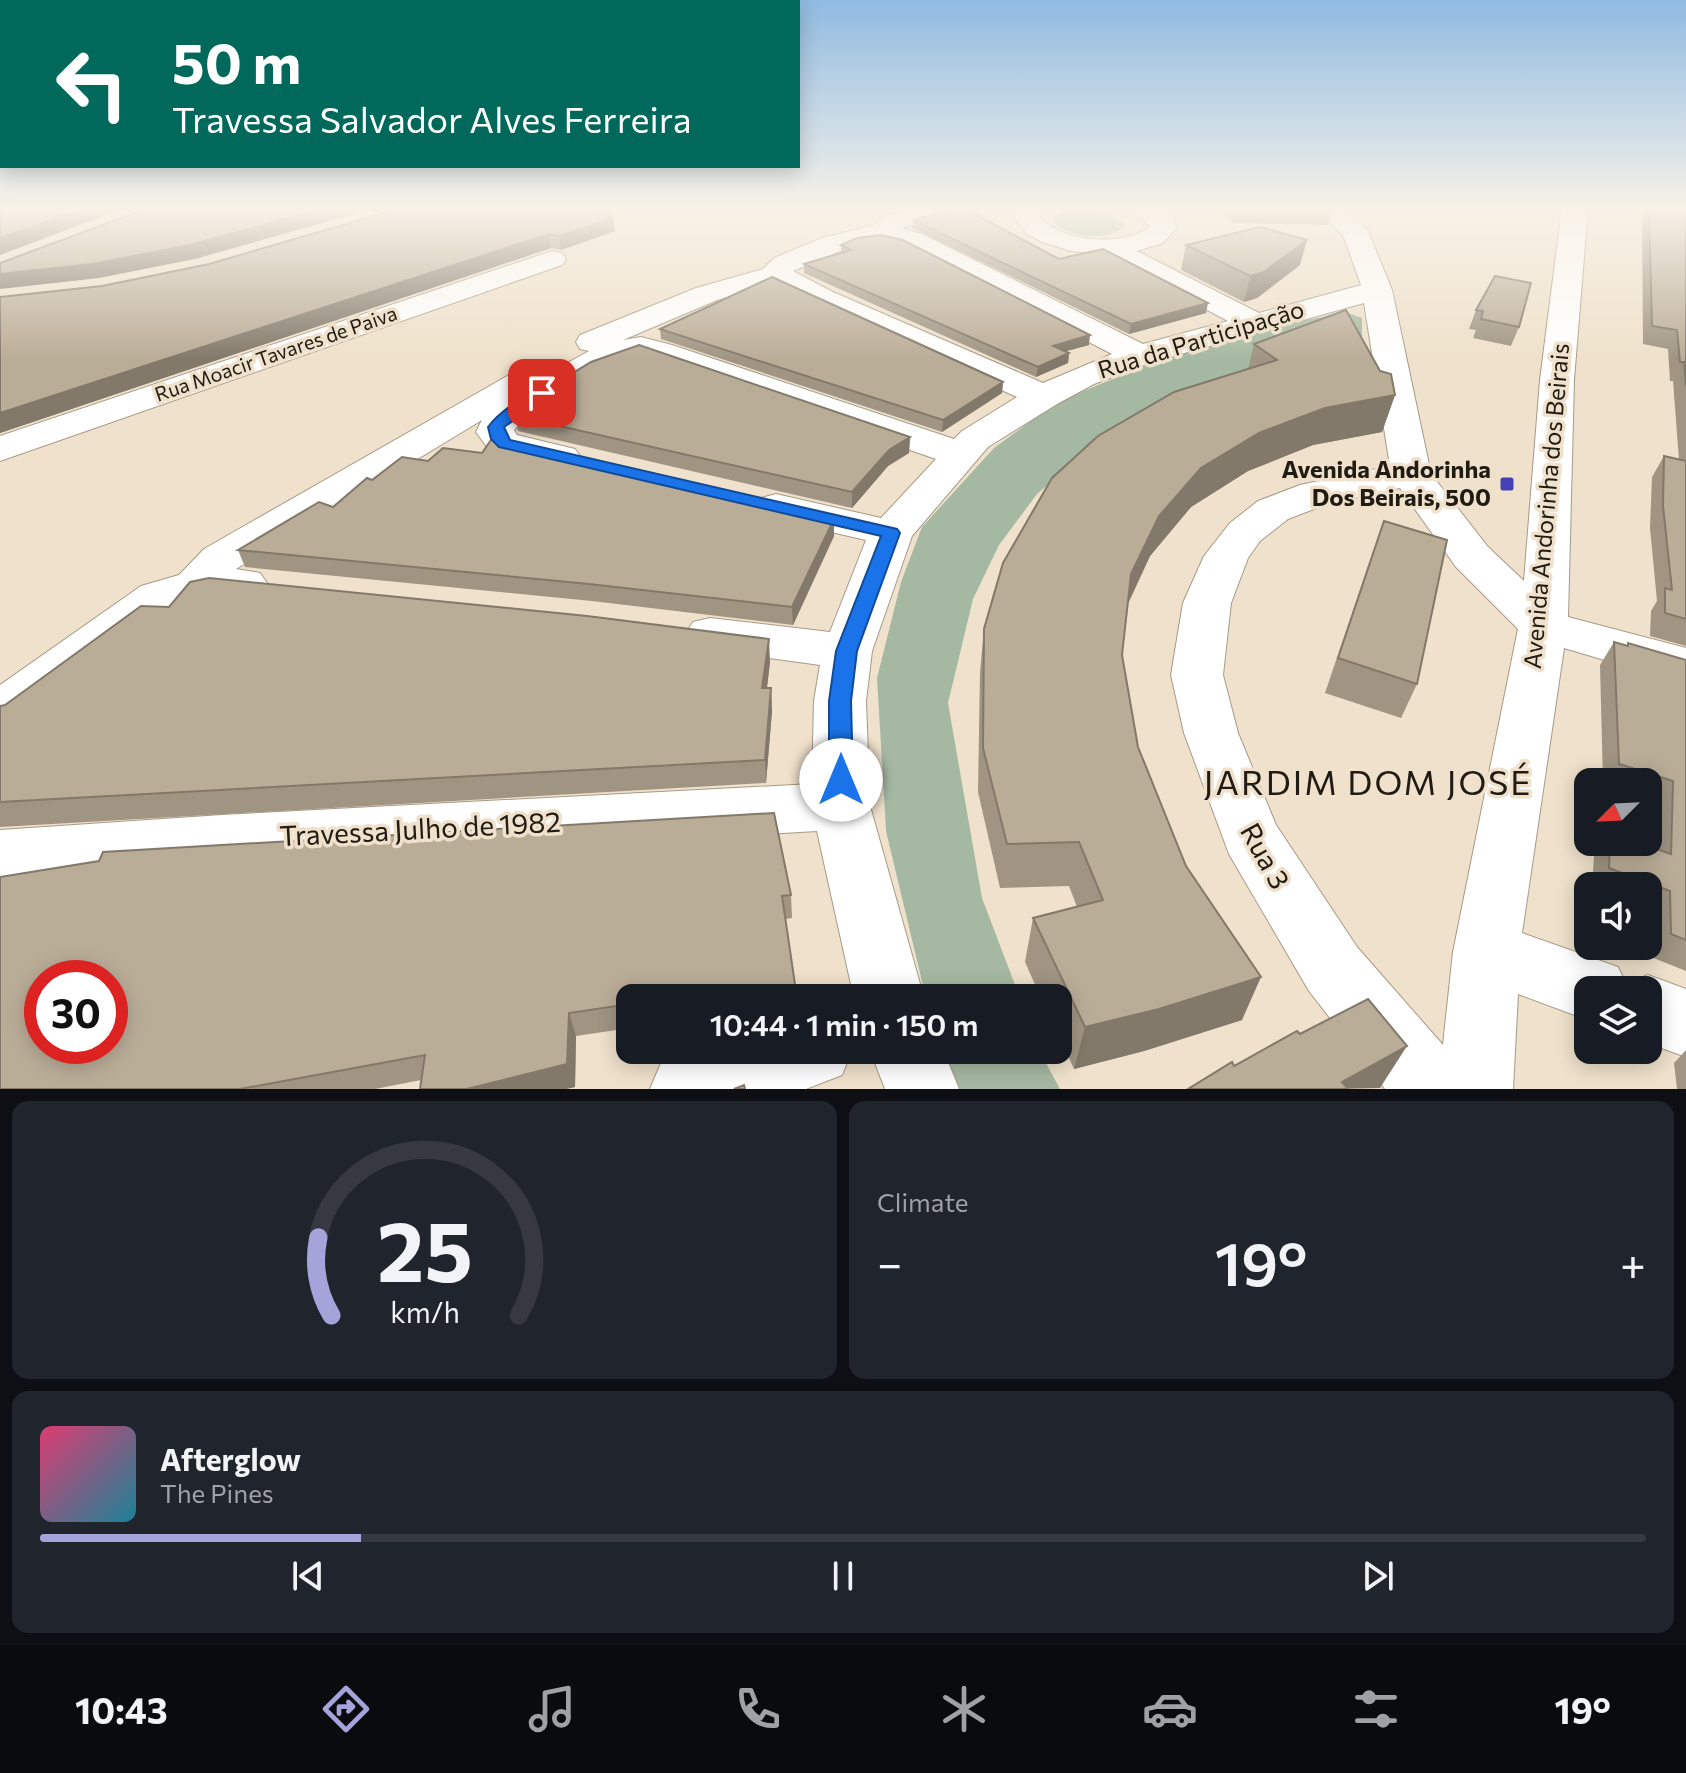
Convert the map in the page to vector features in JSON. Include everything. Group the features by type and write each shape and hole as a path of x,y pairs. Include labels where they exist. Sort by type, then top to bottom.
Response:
{"street":[{"name":"Rua Moacir Tavares de Paiva","path":"0,449 552,259"},
{"path":"777,274 777,268 797,259"},
{"path":"950,259 1140,355"},
{"path":"1131,259 1253,322"},
{"path":"1365,259 1377,290 1411,474 1472,557 1543,626 1686,666"},
{"name":"Avenida Andorinha dos Beirais","path":"1476,1089 1486,952 1543,626 1553,494 1557,380 1570,259"},
{"path":"592,464 504,443 495,432 496,427 519,408 636,335 753,279 777,274 809,292 1044,396"},
{"name":"Rua da Participação","path":"886,984 841,806 840,701 847,651 891,533 975,439 1044,396 1082,377 1140,355 1377,290"},
{"path":"195,585 220,559 578,349 636,335 668,354 959,454"},
{"name":"Rua 3","path":"1411,474 1315,494 1273,510 1245,532 1226,556 1207,603 1197,675 1211,733 1250,836 1333,969 1432,1089"},
{"path":"737,499 891,533"},
{"path":"0,712 158,597 195,585 219,582 285,588"},
{"path":"667,629 847,651"},
{"name":"Travessa Julho de 1982","path":"0,856 222,840 841,806"},
{"path":"1486,952 1574,983"},
{"path":"1662,1014 1686,1023"},
{"path":"687,1089 770,1064"},
{"path":"912,1064 922,1089"}],"green space":[{"path":"1348,313 1362,318 1362,339 1330,345 1246,370 1088,451 1037,494 999,545 973,599 948,703 982,898 1015,984 923,984 886,831 877,678 901,582 922,527 994,448 1057,402 1149,364 1305,320"},
{"path":"942,1064 1047,1064 1060,1089 949,1089"}],"building":[{"path":"11,259 119,259 0,274 0,263"},
{"path":"227,259 473,259 0,413 0,297 102,286"},
{"path":"821,259 940,259 1090,335 1053,346 1069,353 1038,367 804,264"},
{"path":"994,259 1122,259 1208,303 1131,324"},
{"path":"1215,259 1282,259 1264,272 1250,276"},
{"path":"1650,259 1686,259 1686,386 1677,330 1652,326"},
{"path":"1495,276 1531,283 1519,327 1481,319 1483,311 1476,310"},
{"path":"772,277 1003,382 943,420 660,329"},
{"path":"1346,310 1380,371 1391,374 1395,395 1325,408 1259,433 1201,468 1159,516 1131,574 1122,655 1138,747 1186,866 1261,977 1159,1009 1085,1027 1072,1000 1072,984 1064,984 1033,918 1103,900 1079,842 1007,844 983,748 984,629 1003,563 1052,478 1098,436 1174,392 1277,360 1254,344"},
{"path":"639,345 910,437 889,450 852,492 515,416 555,384 591,362"},
{"path":"491,440 834,519 792,607 238,550 319,502 333,507 367,478 372,480 402,457 428,461 443,448 482,453"},
{"path":"1664,456 1686,461 1686,619 1665,613 1665,588 1672,590 1663,506"},
{"path":"1384,521 1447,540 1417,684 1338,658"},
{"path":"209,578 587,616 769,639 762,688 771,688 765,760 0,802 0,706 141,606 169,607 190,582"},
{"path":"1614,642 1628,646 1628,643 1686,660 1686,940 1671,934 1670,891 1662,888 1662,872 1620,872 1609,868 1609,856 1662,856 1662,851 1671,854 1673,781 1662,778 1662,768 1632,768 1619,764"},
{"path":"774,813 791,895 782,896 795,984 616,984 616,1006 569,1013 567,1064 467,1089 420,1089 425,1055 240,1089 0,1089 0,877 99,861 103,852"},
{"path":"1368,999 1407,1046 1342,1082 1348,1089 1188,1089 1232,1062 1234,1066 1297,1031 1300,1034"}],"place":[{"name":"Avenida Andorinha Dos Beirais, 500","path":"1507,484"}],"district":[{"name":"JARDIM DOM JOSÉ","path":"1368,783"}],"route":[{"path":"542,393 496,427 499,439 504,443 563,458 891,533 847,651 840,701 841,780"}]}
